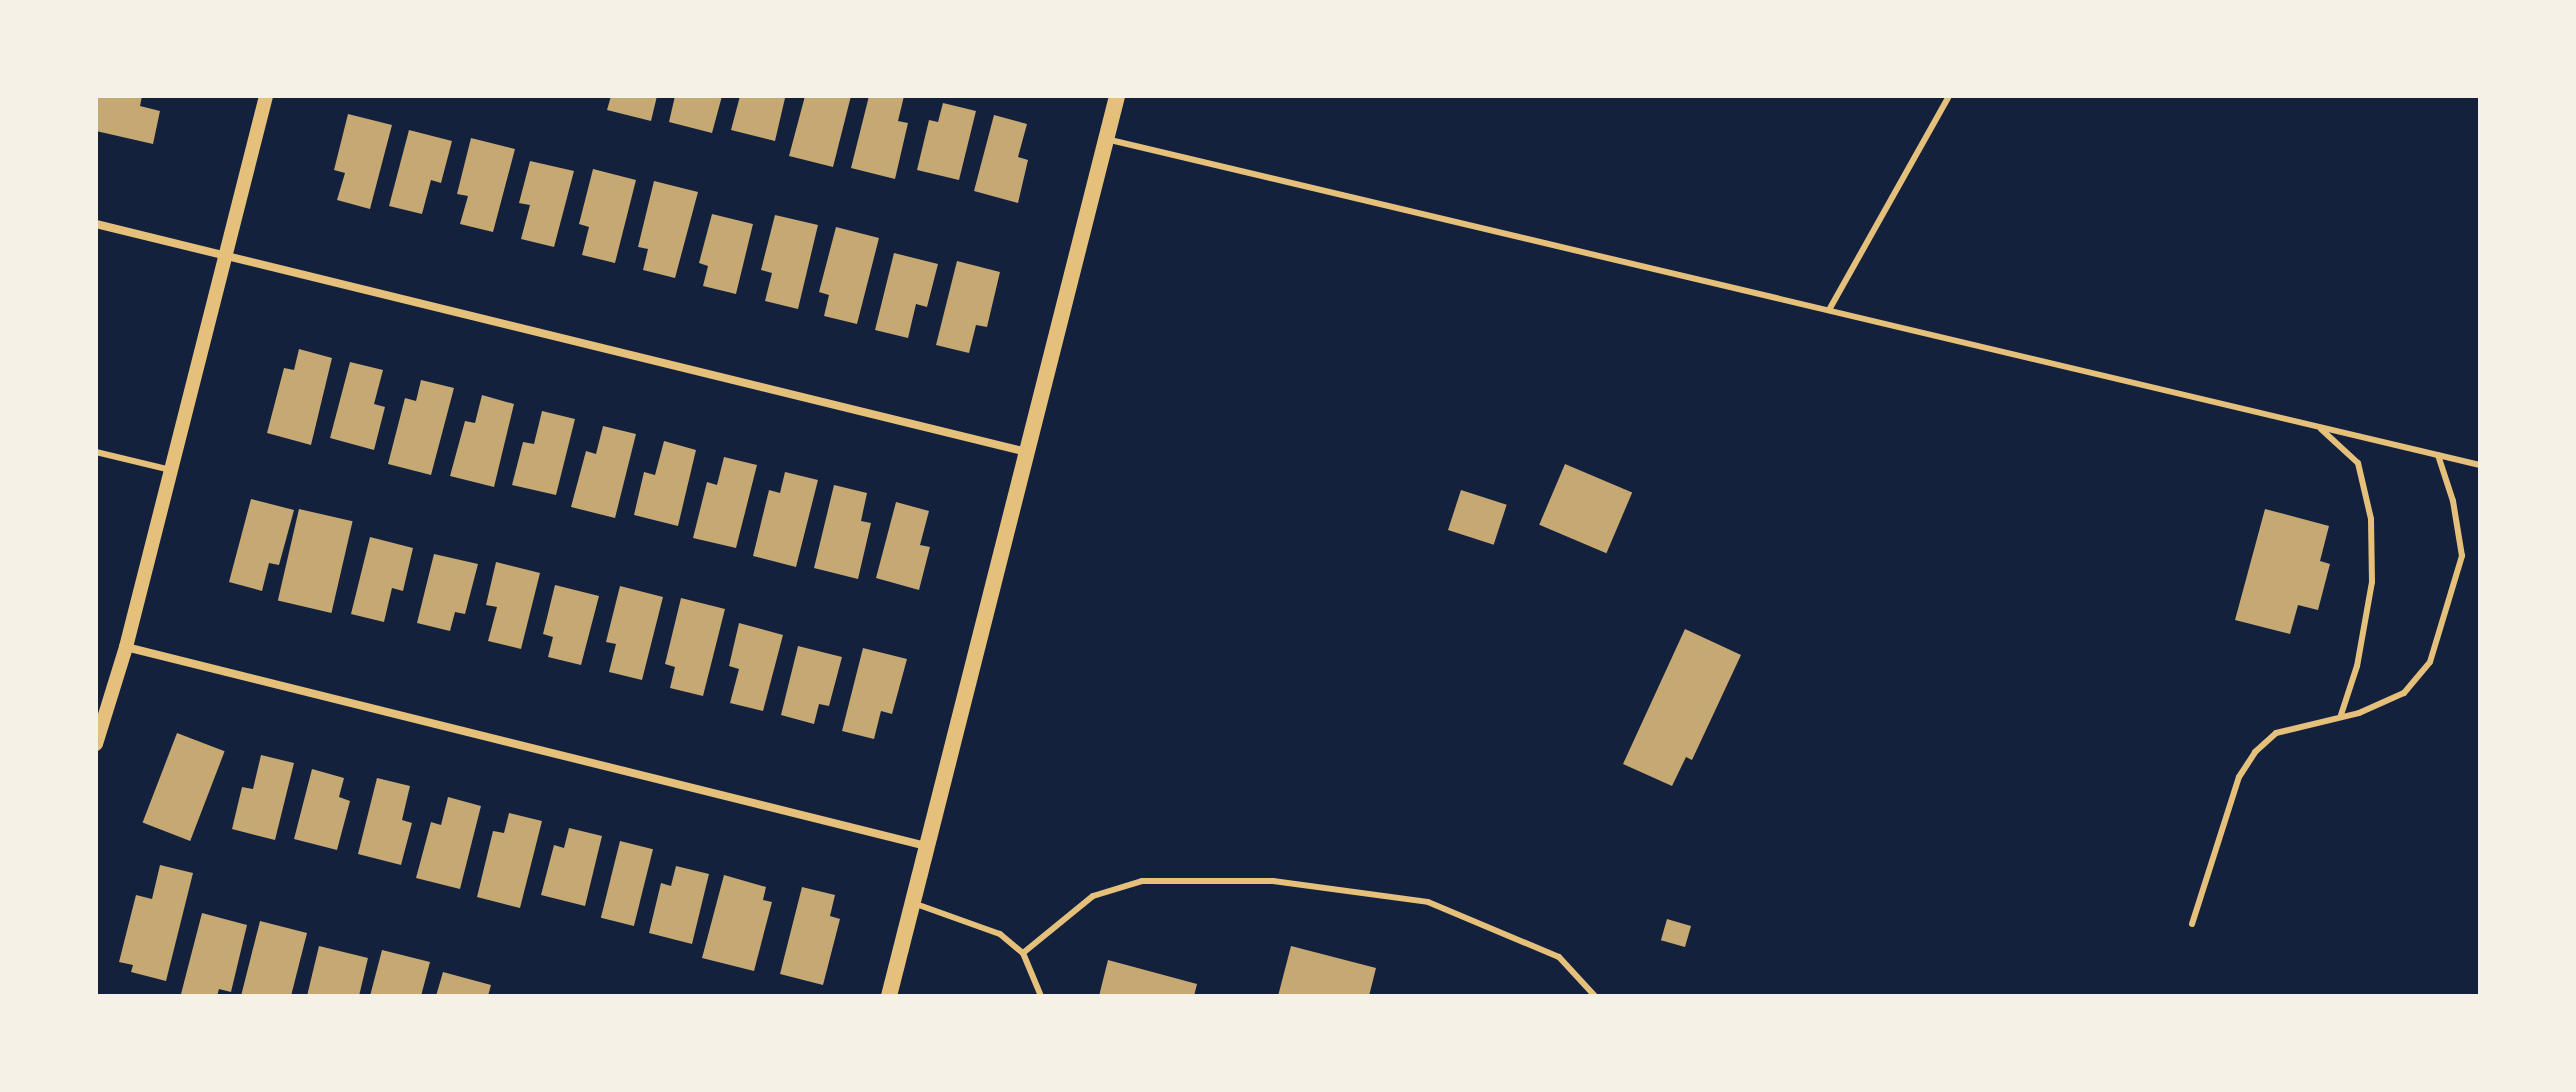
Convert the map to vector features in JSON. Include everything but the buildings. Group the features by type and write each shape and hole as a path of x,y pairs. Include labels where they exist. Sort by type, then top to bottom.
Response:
{"main road":[{"path":"889,996 1117,96"}],"street":[{"path":"96,744 126,647 266,96"},
{"path":"96,224 1027,452"},
{"path":"126,647 926,846"}],"lane":[{"path":"1829,310 1949,96"},
{"path":"1106,139 2480,465"},
{"path":"2318,426 2358,463 2371,519 2372,582 2357,666 2341,715"},
{"path":"96,452 171,470"},
{"path":"2192,924 2239,777 2255,752 2276,733 2404,693 2430,662 2462,556 2453,501 2438,455"},
{"path":"1023,953 1093,896 1142,881 1273,881 1428,902 1559,957 1595,996"},
{"path":"912,903 1000,934 1023,953 1041,996"}]}
